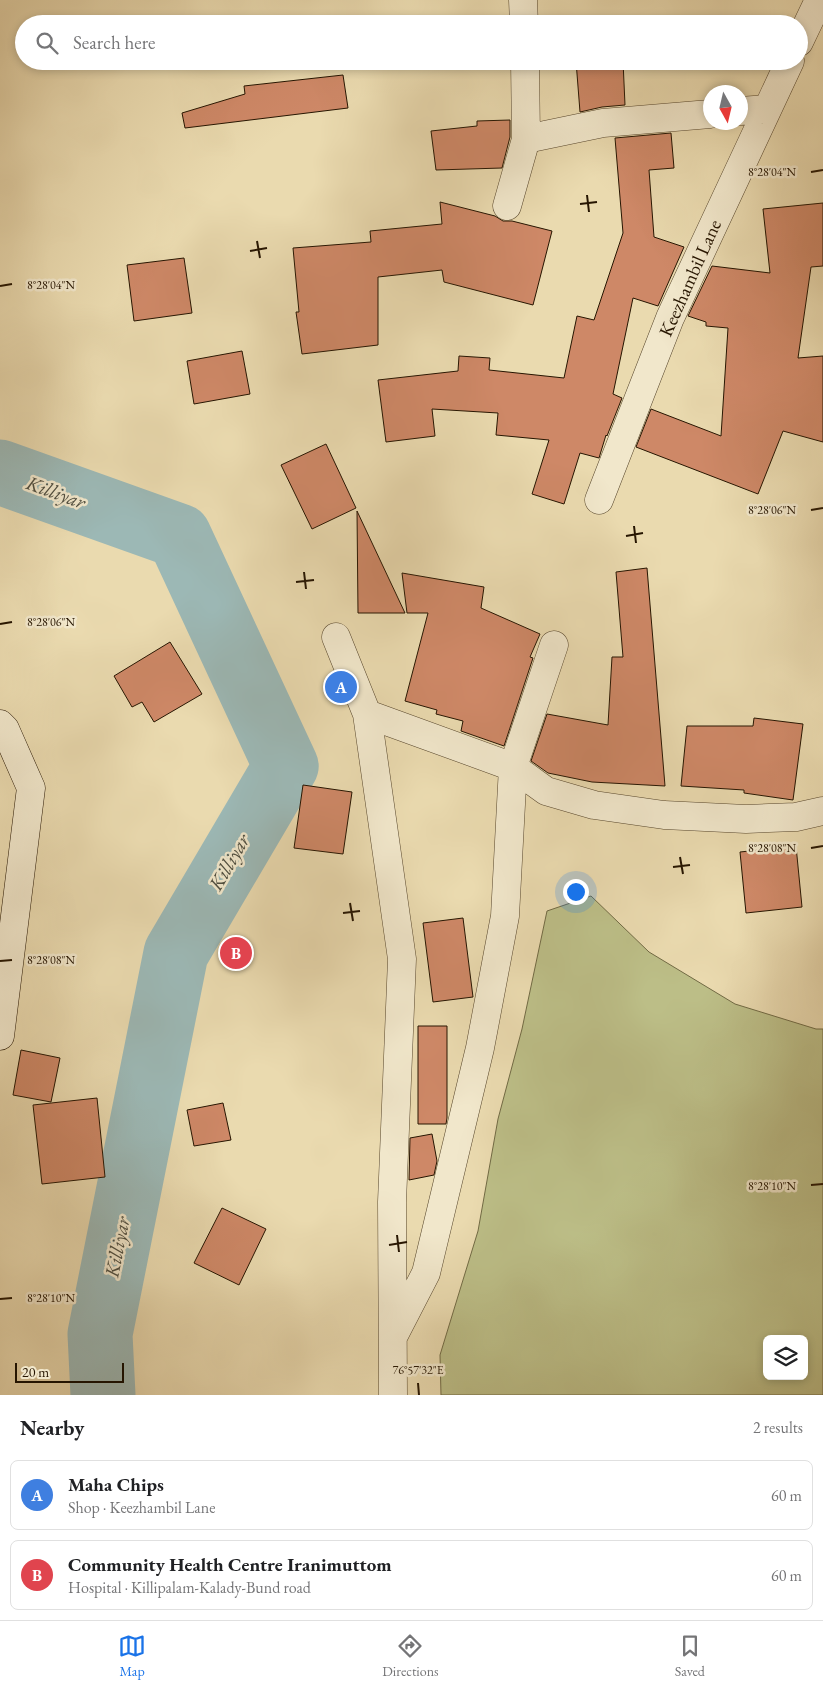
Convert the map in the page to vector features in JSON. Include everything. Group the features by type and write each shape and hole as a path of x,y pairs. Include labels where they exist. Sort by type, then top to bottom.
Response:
{"street":[{"path":"523,0 524,15"},
{"path":"808,22 818,0"},
{"path":"507,206 526,139 525,70"},
{"name":"Keezhambil Lane","path":"599,500 670,318 786,70"},
{"path":"748,110 767,109"},
{"path":"526,139 603,124 703,115"},
{"path":"336,637 367,714 402,959 392,1202 393,1395"},
{"path":"393,1338 426,1273 480,1048 505,916 513,767 554,645"},
{"path":"367,714 513,767 546,791 594,804 655,814 746,819 796,817 823,811"},
{"path":"0,724 5,729 31,788 0,1036"}],"green space":[{"path":"591,896 649,952 735,1004 816,1029 823,1029 823,1395 441,1395 440,1355 478,1231 498,1119 522,1029 547,911"}],"building":[{"path":"577,70 623,70 625,105 602,107 580,112"},
{"path":"343,75 348,108 185,128 182,113 245,94 244,86"},
{"path":"510,120 510,137 502,168 436,170 431,131 477,126 477,121"},
{"path":"671,133 674,168 649,170 654,237 684,247 658,306 633,298 613,394 622,398 606,435 599,458 580,453 564,504 532,494 549,440 496,435 498,413 432,409 435,436 386,442 378,380 458,371 459,356 490,358 489,370 564,378 577,316 594,320 623,233 615,138"},
{"path":"440,202 495,216 503,221 512,221 552,231 533,305 444,282 442,270 378,277 378,345 302,354 296,312 299,312 293,248 371,242 370,231 442,224"},
{"path":"823,203 823,266 811,267 798,358 823,356 823,442 783,431 758,494 636,447 651,409 721,436 728,328 706,326 706,322 688,316 712,266 770,273 763,209"},
{"path":"184,258 192,313 134,321 127,265"},
{"path":"242,351 250,394 194,404 187,361"},
{"path":"326,444 356,508 312,529 281,465"},
{"path":"357,511 405,613 358,613"},
{"path":"647,568 665,786 592,782 548,773 531,761 547,714 608,725 612,657 623,657 616,572"},
{"path":"402,573 484,587 481,608 540,634 530,657 533,658 504,746 461,731 463,721 436,714 437,710 405,701 428,613 407,613"},
{"path":"170,642 202,694 154,722 142,702 132,707 114,676"},
{"path":"754,718 803,724 793,800 744,793 744,790 681,786 687,726 753,726"},
{"path":"303,785 352,792 343,854 294,848"},
{"path":"796,846 802,907 746,913 740,852"},
{"path":"463,918 473,997 433,1002 423,923"},
{"path":"418,1026 447,1026 446,1124 418,1124"},
{"path":"21,1050 60,1058 51,1102 13,1095"},
{"path":"97,1098 105,1177 42,1184 33,1105"},
{"path":"223,1103 231,1140 194,1146 187,1110"},
{"path":"432,1134 437,1161 434,1175 409,1180 410,1138"},
{"path":"222,1208 266,1229 239,1285 194,1263"}],"waterway":[{"name":"Killiyar","path":"0,472 179,536 286,766 176,953 100,1334 103,1395"}],"place":[{"name":"Maha Chips","path":"341,687"},
{"name":"Community Health Centre Iranimuttom","path":"236,953"}]}
